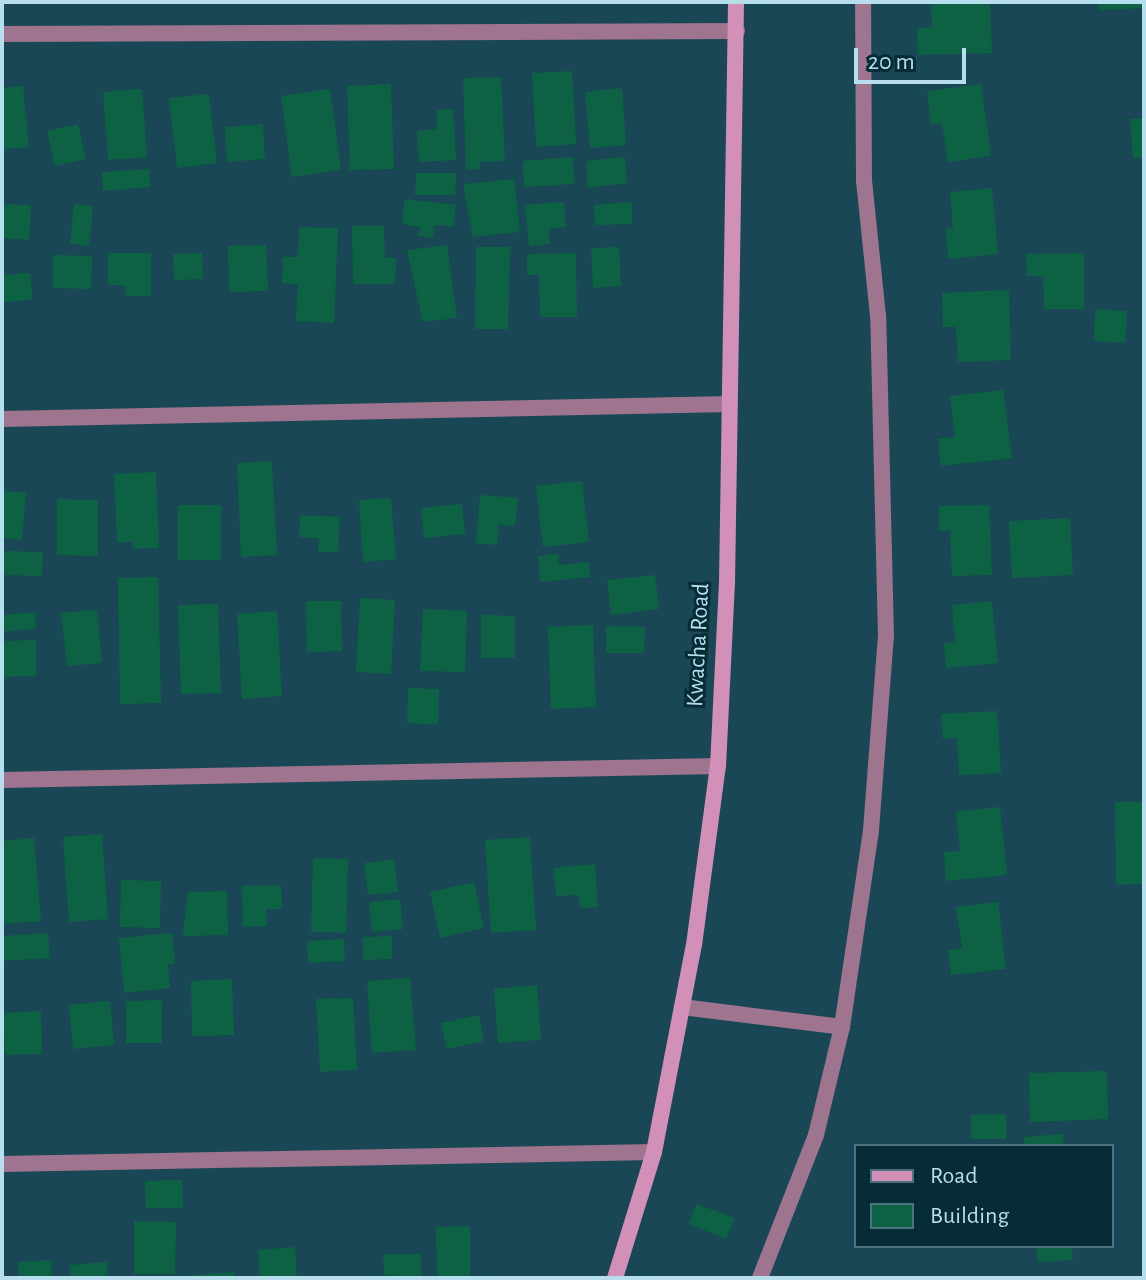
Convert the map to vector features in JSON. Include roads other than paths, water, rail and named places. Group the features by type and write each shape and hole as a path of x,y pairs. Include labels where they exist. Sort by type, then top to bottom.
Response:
{"main road":[{"name":"Kwacha Road","path":"615,1278 654,1152 682,1007 718,766 730,404 736,2"}],"street":[{"path":"760,1278 816,1135 842,1027 871,830 886,636 878,316 864,181 863,2"},
{"path":"2,34 737,31"},
{"path":"2,419 730,404"},
{"path":"2,780 718,766"},
{"path":"682,1007 842,1027"},
{"path":"2,1164 654,1152"}]}
